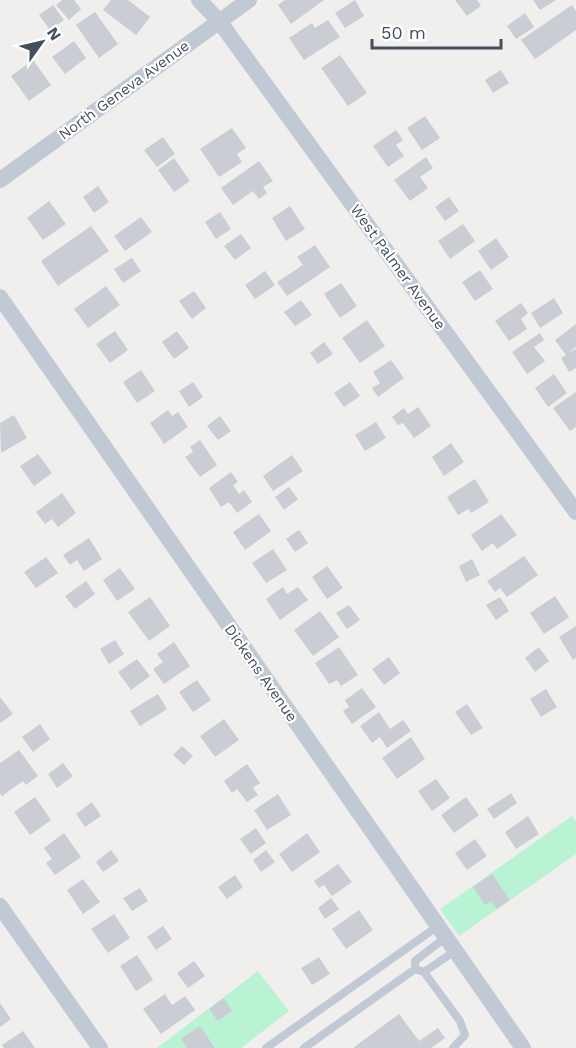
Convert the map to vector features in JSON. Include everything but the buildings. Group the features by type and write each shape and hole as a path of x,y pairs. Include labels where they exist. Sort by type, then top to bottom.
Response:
{"street":[{"name":"West Palmer Avenue","path":"199,0 219,21 576,512"},
{"name":"North Geneva Avenue","path":"0,180 249,0"},
{"name":"Dickens Avenue","path":"0,297 523,1048"},
{"path":"0,906 100,1048"}],"lane":[{"path":"446,938 415,961 419,970 460,1021 465,1035 453,1048"},
{"path":"304,1048 419,970 446,938"},
{"path":"266,1048 446,938"}],"green space":[{"path":"572,816 576,822 576,854 459,936 440,909"},
{"path":"258,971 289,1011 241,1048 157,1048"}]}
